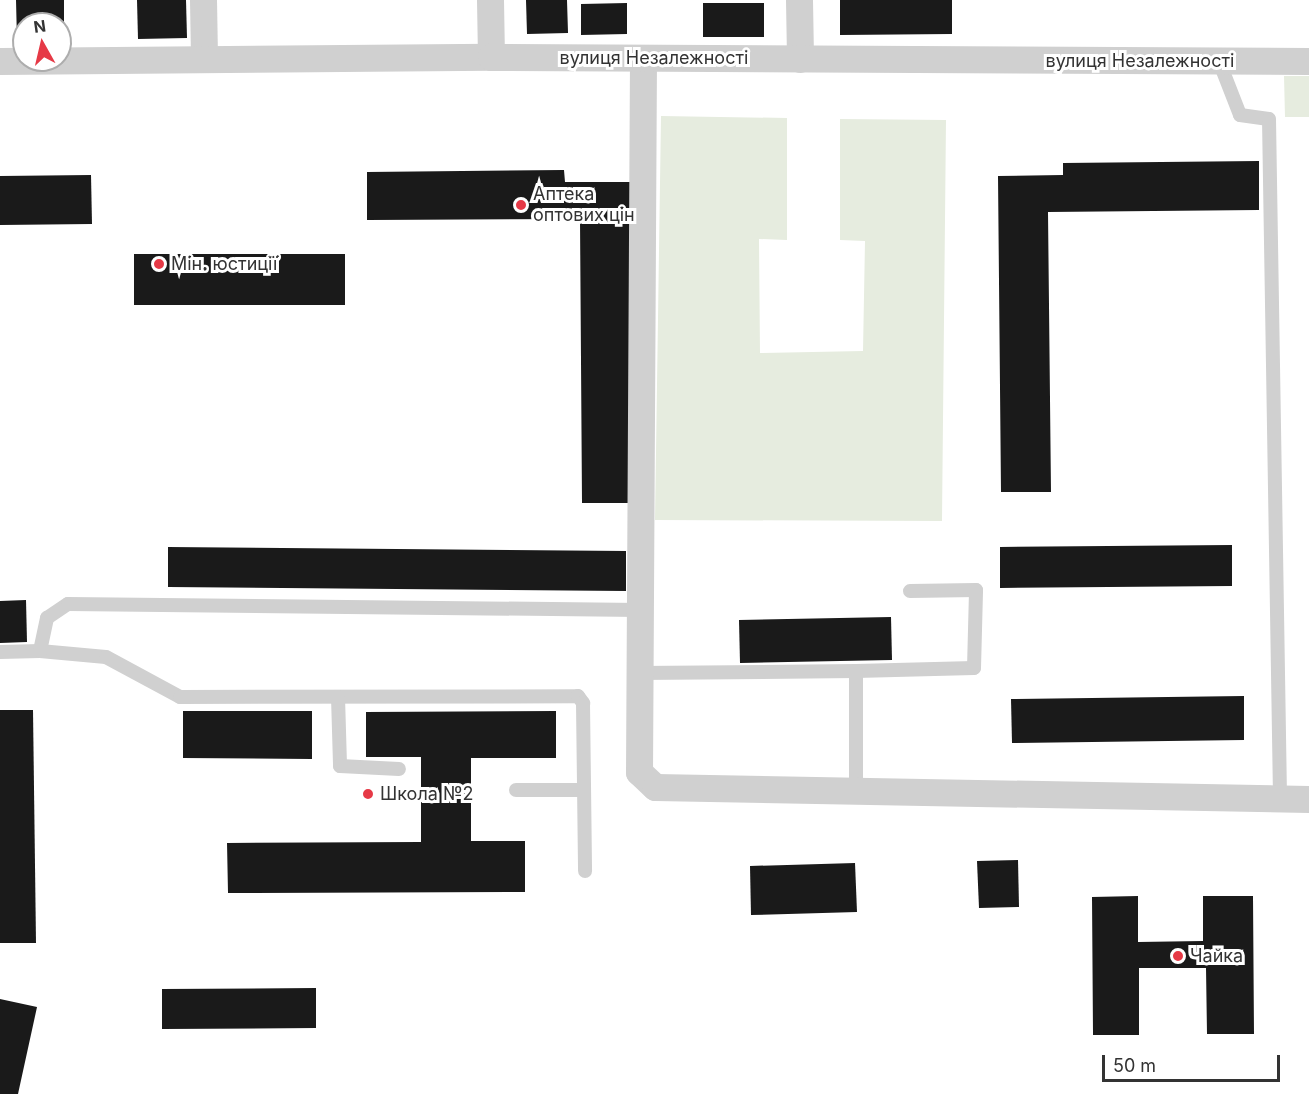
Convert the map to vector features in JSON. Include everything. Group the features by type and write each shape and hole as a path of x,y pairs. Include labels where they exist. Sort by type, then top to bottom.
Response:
{"street":[{"path":"203,0 204,59"},
{"path":"490,0 490,57"},
{"path":"799,0 800,59"},
{"name":"вулиця Незалежності","path":"0,61 490,57 1309,61"},
{"path":"644,58 639,772 656,787 1309,800"}],"lane":[{"path":"1219,62 1240,115 1269,119 1280,799"},
{"path":"639,673 974,668 976,591 910,591"},
{"path":"40,651 47,618 68,604 640,610"},
{"path":"0,652 40,651 106,657 180,697 578,696 583,704 585,871"},
{"path":"856,671 856,791"},
{"path":"338,697 340,766 399,770"},
{"path":"516,790 584,790"}],"shaded area":[{"path":"1284,76 1309,76 1309,117 1285,117"},
{"path":"661,116 787,118 787,240 759,239 760,353 863,351 865,241 840,240 840,119 946,120 942,521 655,520"}],"building":[{"path":"16,0 64,0 64,12 16,12"},
{"path":"137,0 186,0 187,38 138,39"},
{"path":"526,0 567,0 568,33 527,34"},
{"path":"840,0 952,0 952,34 840,35"},
{"path":"627,3 627,34 581,35 581,4"},
{"path":"703,3 764,3 764,37 703,37"},
{"path":"1259,161 1259,210 1048,212 1051,492 1001,492 998,176 1063,175 1063,163"},
{"path":"564,170 565,182 632,182 634,503 582,503 580,219 367,220 367,172"},
{"path":"91,175 92,224 0,225 0,176"},
{"path":"134,254 345,254 345,305 134,305"},
{"path":"1232,545 1232,586 1000,588 1000,547"},
{"path":"168,547 626,551 626,591 168,587"},
{"path":"26,600 27,642 0,643 0,601"},
{"path":"891,617 892,660 740,663 739,620"},
{"path":"1244,696 1244,740 1012,743 1011,699"},
{"path":"0,710 33,710 36,943 0,943"},
{"path":"183,711 312,711 312,759 183,758"},
{"path":"556,711 556,758 471,758 471,841 525,841 525,892 228,893 227,843 421,842 421,757 366,757 366,712"},
{"path":"1018,860 1019,907 979,908 977,861"},
{"path":"855,863 857,912 751,915 750,866"},
{"path":"1138,896 1138,942 1203,941 1203,896 1253,896 1254,1034 1207,1034 1206,968 1139,968 1139,1035 1093,1035 1092,897"},
{"path":"316,988 316,1028 162,1029 162,989"},
{"path":"0,999 37,1007 18,1094 0,1094"}],"place":[{"name":"Аптека оптових цін","path":"521,205"},
{"name":"Мін. юстиції","path":"159,264"},
{"name":"Школа №2","path":"368,794"},
{"name":"Чайка","path":"1178,956"}]}
